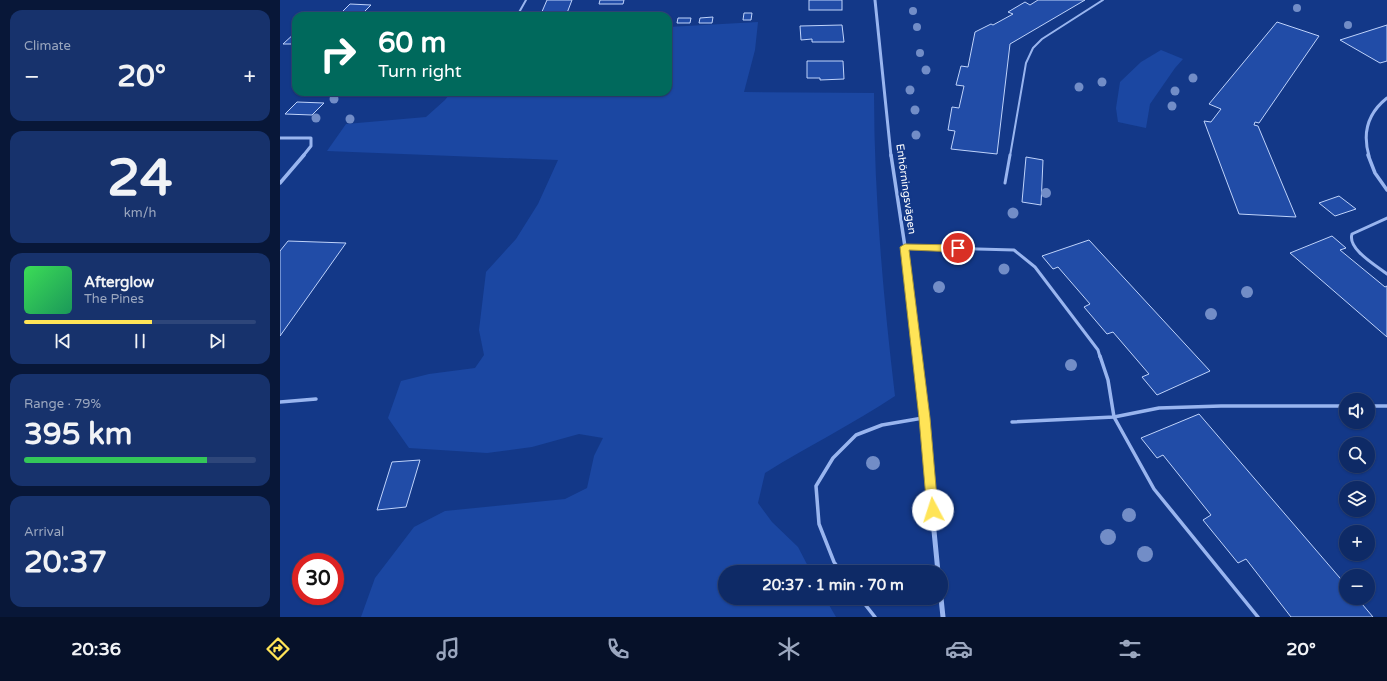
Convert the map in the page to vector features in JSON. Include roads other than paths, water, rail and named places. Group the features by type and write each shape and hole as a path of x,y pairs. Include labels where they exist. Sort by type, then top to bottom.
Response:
{"street":[{"name":"Enhörningsvägen","path":"875,0 889,140 905,247 924,418 937,565"},
{"path":"1387,98 1373,110 1369,120 1366,153 1381,183 1387,190"},
{"path":"280,138 311,138 311,146 280,184"},
{"path":"942,605 943,617"}],"lane":[{"path":"519,12 526,0"},
{"path":"1005,183 1026,63 1033,48 1042,39 1103,0"},
{"path":"1387,218 1352,234 1351,236 1356,250 1387,274"},
{"path":"905,247 1014,250 1034,267 1098,350 1108,380 1114,417 1154,489 1258,617"},
{"path":"280,402 316,399"},
{"path":"1012,422 1114,417 1159,408 1221,406 1339,406"},
{"path":"1375,406 1387,406"},
{"path":"836,565 819,524 816,486 832,458 856,435 882,425 924,418"},
{"path":"866,605 875,617"}]}
